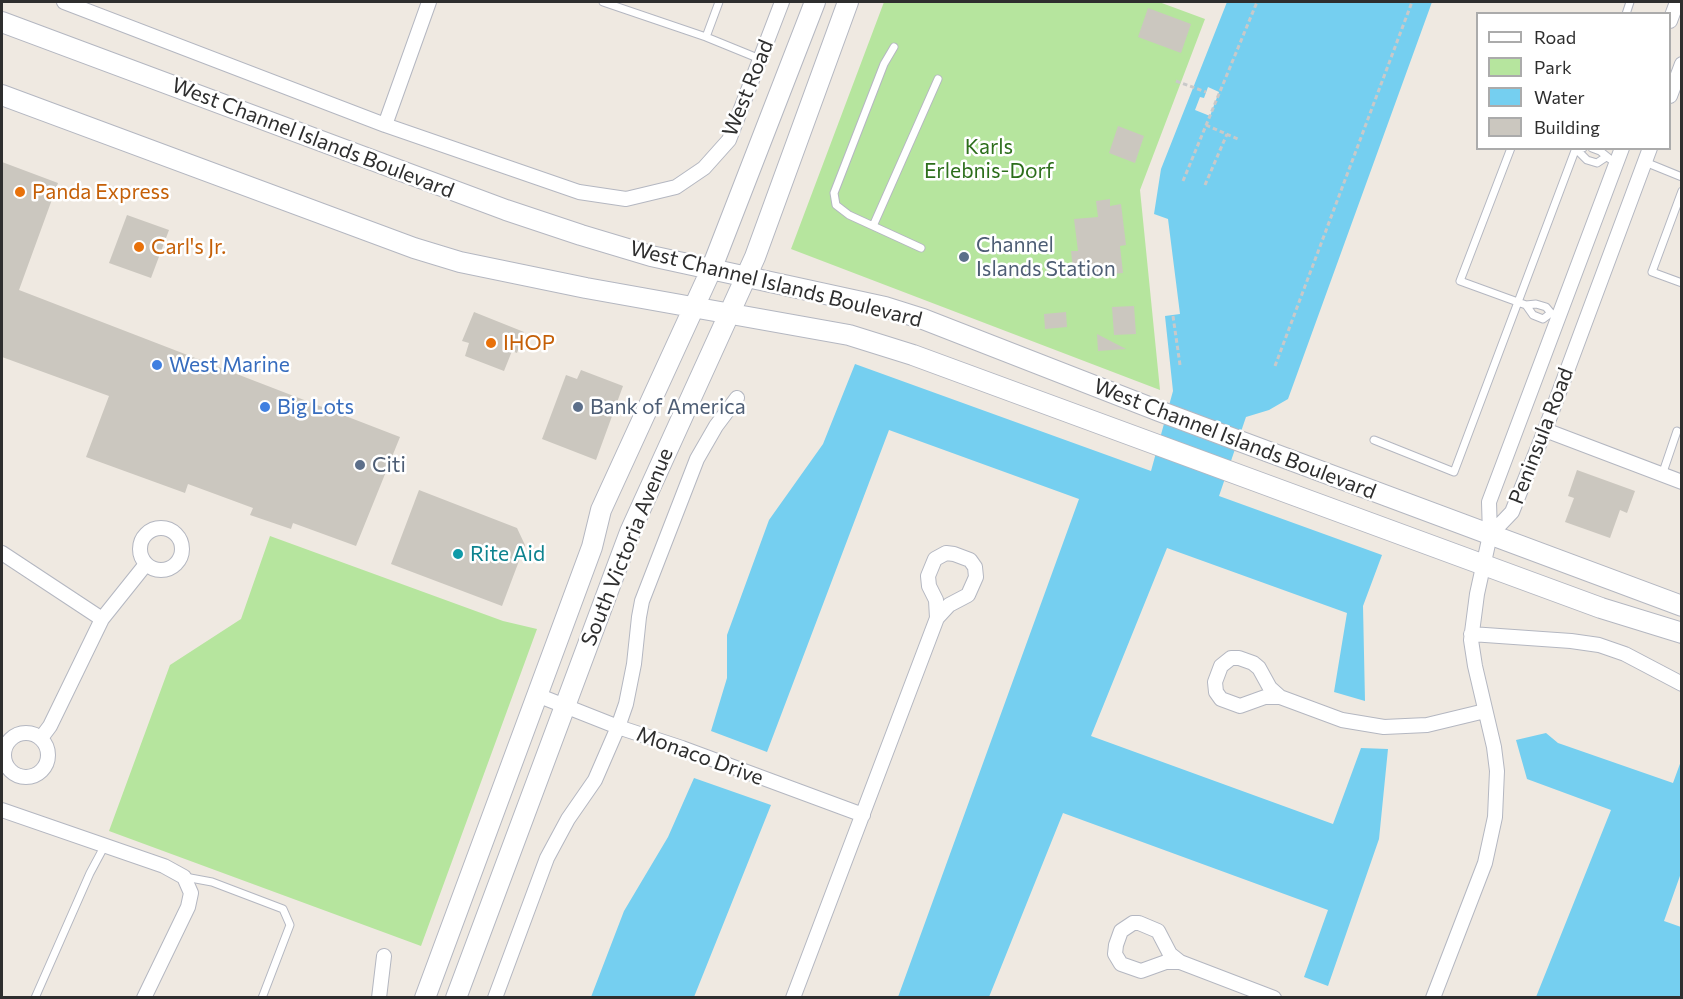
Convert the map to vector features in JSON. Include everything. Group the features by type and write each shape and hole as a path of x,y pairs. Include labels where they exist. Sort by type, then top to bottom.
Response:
{"main road":[{"name":"South Victoria Avenue","path":"425,998 592,547 607,494 711,270 815,2"},
{"name":"South Victoria Avenue","path":"456,998 639,510 747,276 848,2"},
{"name":"West Channel Islands Boulevard","path":"2,22 506,210 651,256 885,307 923,319 1159,411 1682,606"},
{"name":"West Channel Islands Boulevard","path":"2,95 414,248 460,262 849,335 913,354 1601,608 1682,633"}],"street":[{"name":"West Road","path":"64,2 385,124 579,192 626,198 676,187 704,168 729,140 782,2"},
{"path":"385,124 429,2"},
{"path":"1674,19 1677,2"},
{"path":"1671,93 1682,64"},
{"path":"1616,155 1647,155"},
{"name":"Peninsula Road","path":"1490,535 1489,502 1555,314 1616,155"},
{"name":"Peninsula Road","path":"1490,535 1512,512 1545,430 1647,155"},
{"path":"1555,314 1583,326"},
{"path":"495,998 547,858 568,819 595,780 618,727 626,704 634,664 639,617 648,586 697,459 716,426 737,398"},
{"path":"1545,430 1682,482"},
{"path":"1433,998 1485,863 1495,817 1497,771 1472,653 1471,634 1482,564 1490,535"},
{"path":"2,553 102,620"},
{"path":"793,998 937,618 949,605 966,597 972,590 976,569 964,557 945,553 938,556 932,563 928,581 936,600 937,618"},
{"path":"41,738 50,726 102,620 146,564"},
{"path":"1471,634 1599,645 1625,654 1682,684"},
{"path":"1280,697 1267,685 1257,666 1239,658 1225,661 1215,680 1217,694 1225,702 1236,706 1245,706 1265,697 1280,697 1342,720 1384,727 1427,725 1485,711"},
{"name":"Monaco Drive","path":"537,695 618,727 682,748 863,815"},
{"path":"2,811 164,866 184,877 191,893 188,907 144,998"},
{"path":"1180,962 1166,962 1143,971 1125,966 1115,954 1120,933 1126,926 1133,923 1149,926 1158,931 1170,954 1180,962 1274,998"},
{"path":"379,998 384,956"}],"lane":[{"path":"603,2 706,37 760,59"},
{"path":"706,37 719,2"},
{"path":"894,47 884,64 834,193 836,205 849,214 921,248"},
{"path":"873,226 938,80"},
{"path":"1510,150 1460,281 1526,305 1536,304 1546,307 1555,314"},
{"path":"1374,440 1454,472 1576,150"},
{"path":"1577,150 1587,160 1597,163 1616,155"},
{"path":"1597,150 1616,155"},
{"path":"1647,155 1682,177"},
{"path":"1682,191 1652,272 1682,283"},
{"path":"1526,305 1533,315 1543,318 1555,314"},
{"path":"1662,475 1677,430"},
{"path":"35,998 90,873 105,845"},
{"path":"184,877 212,882 283,909 290,926 262,998"}],"path":[{"path":"1183,181 1257,2"},
{"path":"1275,366 1412,2"},
{"path":"1176,81 1206,92"},
{"path":"1206,125 1240,140"},
{"path":"1205,185 1227,134"},
{"path":"1173,316 1180,366"}],"green space":[{"name":"Karls Erlebnis-Dorf","path":"884,2 1159,2 1205,19 1140,190 1160,390 791,249"},
{"path":"270,536 503,621 537,629 421,946 109,831 170,665 241,619"}],"water":[{"path":"1227,2 1432,2 1288,399 1269,410 1246,417 1219,496 1382,555 1363,606 1365,701 1334,692 1347,613 1167,548 1091,736 1333,824 1361,748 1388,749 1379,839 1328,986 1304,977 1328,910 1063,813 989,997 898,997 1079,499 889,430 767,752 711,731 727,678 727,635 769,520 823,444 855,364 1151,471 1173,391 1165,316 1180,314 1168,219 1154,214 1161,169"},
{"path":"1546,733 1558,743 1673,783 1681,761 1681,873 1664,921 1681,927 1681,997 1536,997 1611,810 1527,779 1516,740"},
{"path":"694,778 771,805 694,997 591,997 624,911 668,837"}],"pier":[{"path":"1208,87 1219,92 1210,116 1195,110 1200,97 1204,98"}],"building":[{"path":"1148,8 1191,24 1181,53 1138,37"},
{"path":"1118,126 1144,136 1135,163 1109,153"},
{"path":"2,162 58,183 19,290 400,437 356,546 293,523 291,529 250,515 253,508 188,484 185,493 86,457 109,396 2,357"},
{"path":"1110,199 1110,206 1121,204 1126,245 1120,246 1123,273 1074,278 1071,251 1078,251 1074,219 1098,217 1096,201"},
{"name":"Carl's Jr.","path":"127,215 169,230 151,278 109,263"},
{"path":"1134,306 1136,334 1114,335 1112,307"},
{"path":"474,312 524,332 517,353 512,351 504,371 465,356 469,343 462,341"},
{"path":"1066,312 1067,327 1045,329 1044,314"},
{"path":"1097,334 1126,349 1098,351"},
{"path":"581,370 623,386 596,460 542,439 566,375 577,379"},
{"path":"1577,470 1635,491 1627,513 1620,510 1610,538 1565,522 1574,498 1568,496"},
{"name":"Rite Aid","path":"419,490 517,528 525,545 502,606 391,564"}],"place":[{"name":"Panda Express","path":"20,192"},
{"name":"Carl's Jr.","path":"139,247"},
{"name":"Channel Islands Station","path":"964,257"},
{"name":"IHOP","path":"491,343"},
{"name":"West Marine","path":"157,365"},
{"name":"Big Lots","path":"265,407"},
{"name":"Bank of America","path":"578,407"},
{"name":"Citi","path":"360,465"},
{"name":"Rite Aid","path":"458,554"}]}
